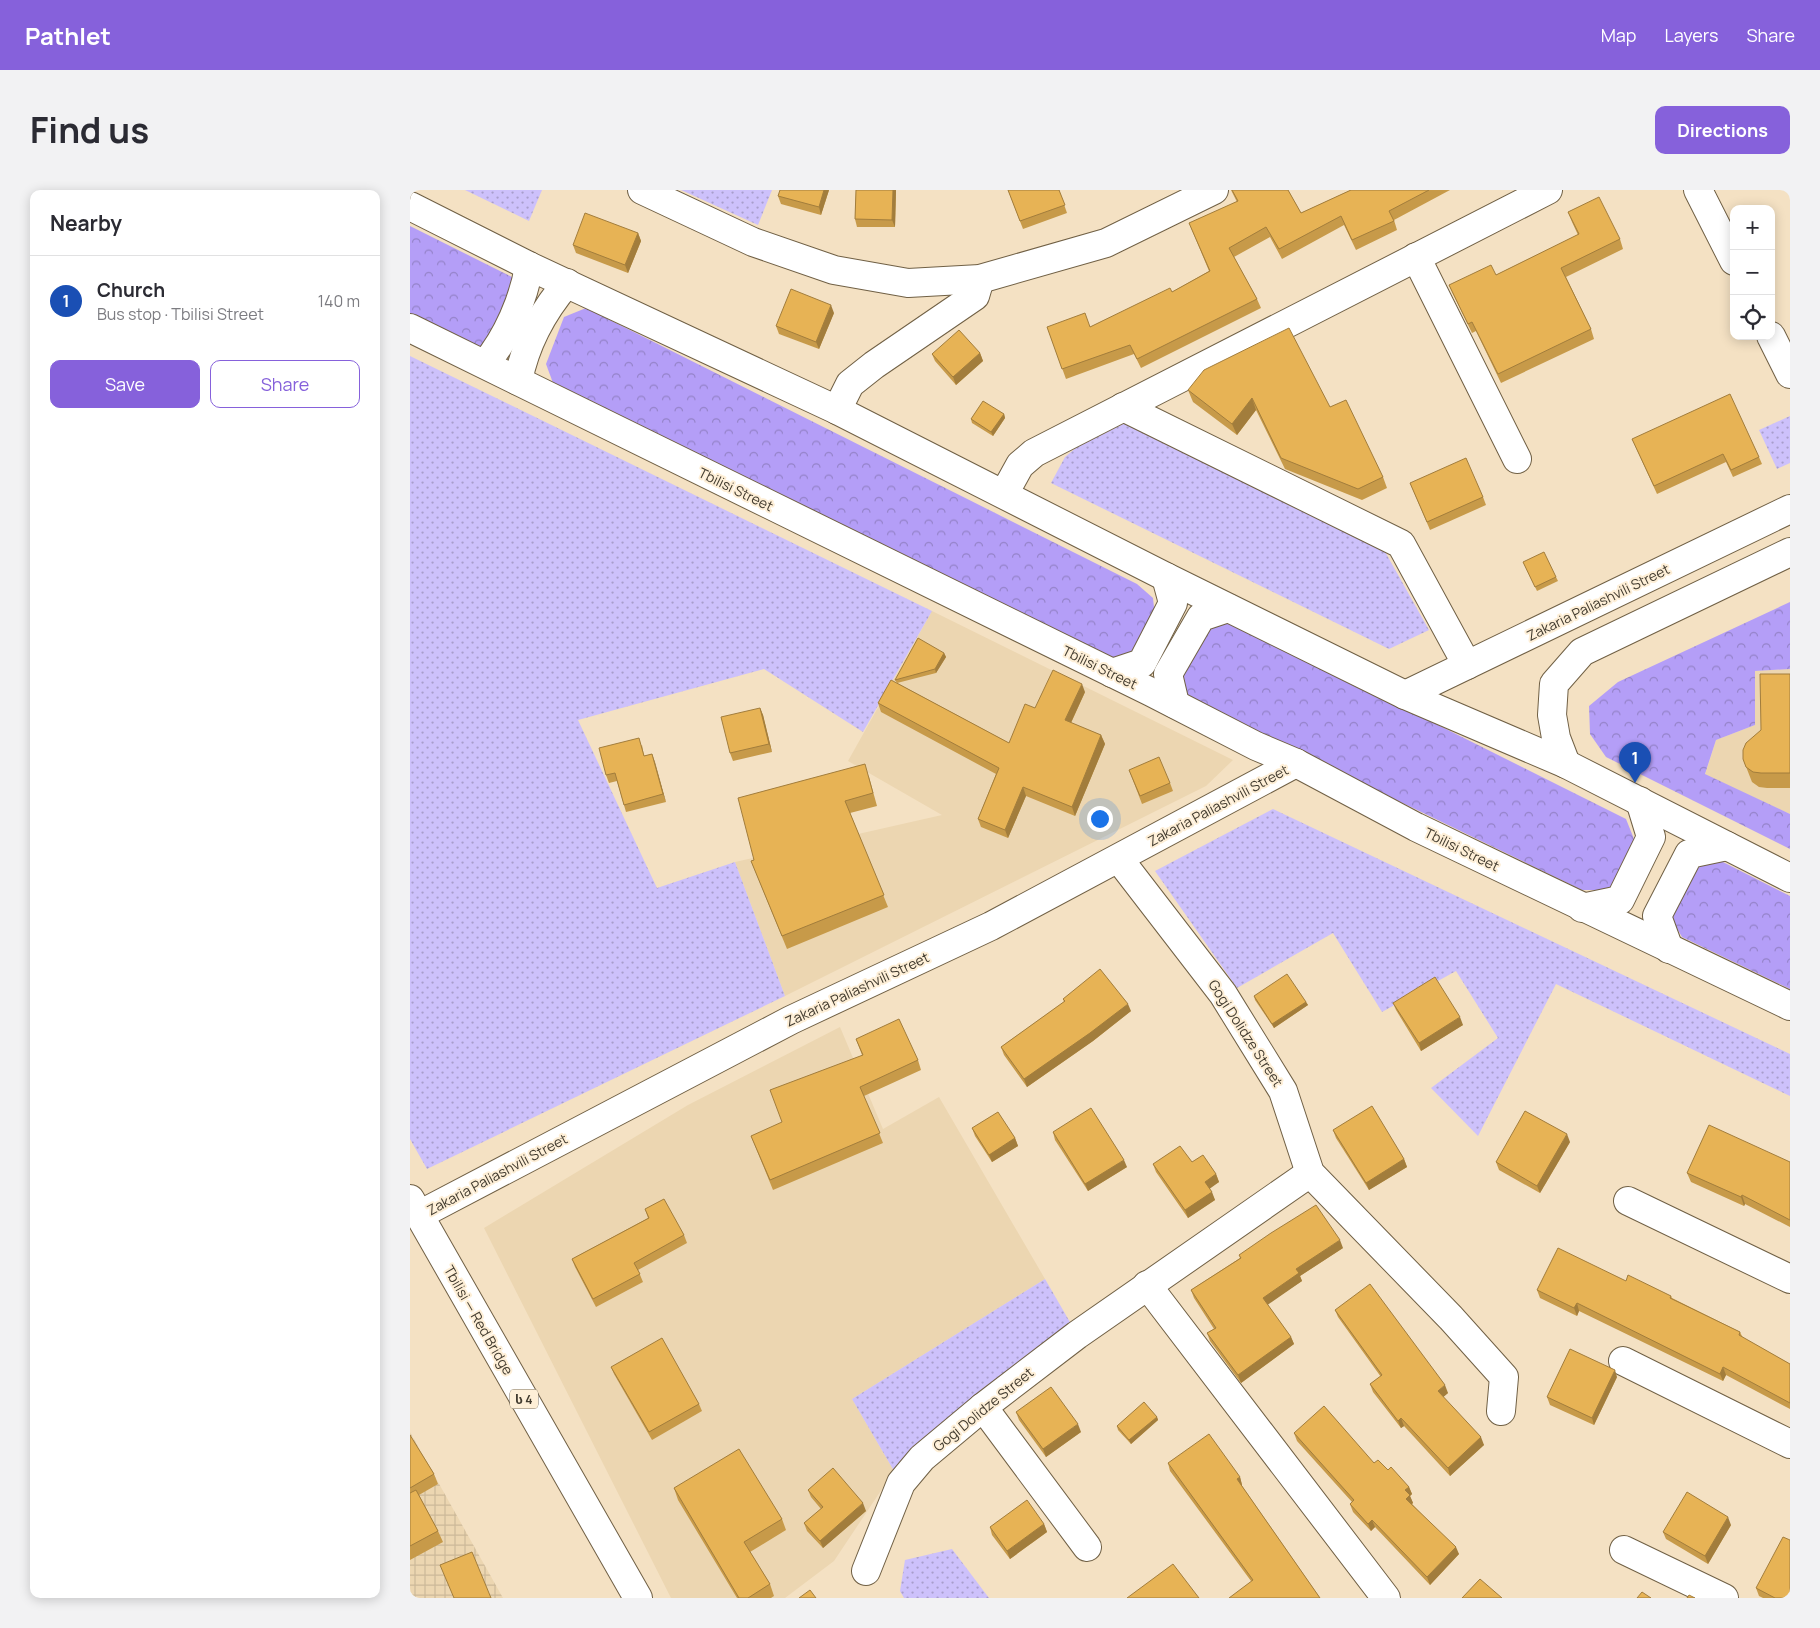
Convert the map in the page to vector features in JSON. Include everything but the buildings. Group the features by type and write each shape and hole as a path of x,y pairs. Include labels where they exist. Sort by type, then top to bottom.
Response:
{"main road":[{"path":"642,190 753,242 834,270 908,283 980,278 1106,243 1214,190"},
{"path":"1004,494 1020,465 1034,453 1548,190"},
{"path":"1698,190 1730,253"},
{"path":"410,206 529,266 837,410 1166,577 1405,695 1566,764 1790,878"},
{"path":"1416,257 1517,459"},
{"path":"485,364 496,351 526,286 529,266"},
{"path":"837,410 850,384 874,365 969,301 975,296 980,278"},
{"path":"518,381 521,364 536,331 551,302 567,283"},
{"name":"Tbilisi Street","path":"410,328 1112,673 1256,746 1296,763 1416,827 1790,1006"},
{"path":"1773,340 1790,374"},
{"path":"1122,407 1401,544 1467,665"},
{"name":"Zakaria Paliashvili Street","path":"1405,695 1790,509"},
{"path":"1566,764 1556,738 1552,715 1554,684 1582,652 1790,552"},
{"path":"1112,673 1142,663 1173,602 1166,577"},
{"path":"1174,704 1168,674 1201,617 1228,608"},
{"name":"Zakaria Paliashvili Street","path":"415,1207 791,1020 991,926 1296,763"},
{"path":"1582,908 1620,900 1651,837 1640,802"},
{"path":"1669,949 1657,916 1689,854 1727,846"},
{"name":"Gogi Dolidze Street","path":"1119,859 1223,994 1278,1083 1283,1092 1310,1173 1451,1318 1504,1377 1501,1411"},
{"name":"Gogi Dolidze Street","path":"866,1571 901,1483 922,1458 1078,1335 1310,1173"},
{"path":"1628,1201 1790,1279"},
{"name":"Tbilisi — Red Bridge","path":"415,1207 638,1598"},
{"path":"1148,1285 1386,1598"},
{"path":"1622,1361 1790,1444"},
{"path":"983,1408 1087,1547"},
{"path":"1624,1550 1724,1598"}],"shaded area":[{"path":"465,190 542,190 529,221"},
{"path":"681,190 772,190 758,225"},
{"path":"410,356 932,611 863,732 764,669 578,720 657,888 735,862 785,996 427,1169 410,1139"},
{"path":"1790,416 1790,463 1777,469 1759,430"},
{"path":"1133,419 1379,541 1429,630 1389,649 1051,483 1065,457 1077,447"},
{"path":"932,611 1233,760 1206,786 785,996 735,862 942,815 848,761"},
{"path":"1790,669 1790,814 1705,775 1716,740 1755,725 1755,671"},
{"path":"1273,809 1790,1054 1790,1096 1556,984 1478,1136 1431,1088 1498,1038 1456,971 1382,1012 1333,933 1237,988 1155,871"},
{"path":"840,1027 883,1129 939,1097 1045,1279 852,1399 894,1471 834,1561 785,1598 671,1598 484,1228 688,1105"},
{"path":"1045,1279 1074,1329 894,1471 852,1399"},
{"path":"410,1432 503,1598 410,1598"},
{"path":"952,1549 989,1598 904,1598 900,1591 905,1560"}],"green space":[{"path":"410,226 524,283 482,356 410,319"},
{"path":"586,308 1137,584 1153,598 1155,617 1129,655 1114,660 553,383 546,364 564,317"},
{"path":"1790,602 1790,669 1755,671 1755,725 1716,740 1705,774 1790,814 1790,849 1606,757 1590,734 1589,706 1618,682"},
{"path":"1232,622 1626,819 1634,839 1626,871 1610,890 1582,890 1190,700 1181,677 1210,624"},
{"path":"1721,861 1790,896 1790,989 1682,937 1672,920 1675,895 1684,876 1701,866"}],"place":[{"name":"Church","path":"1635,783"}]}
